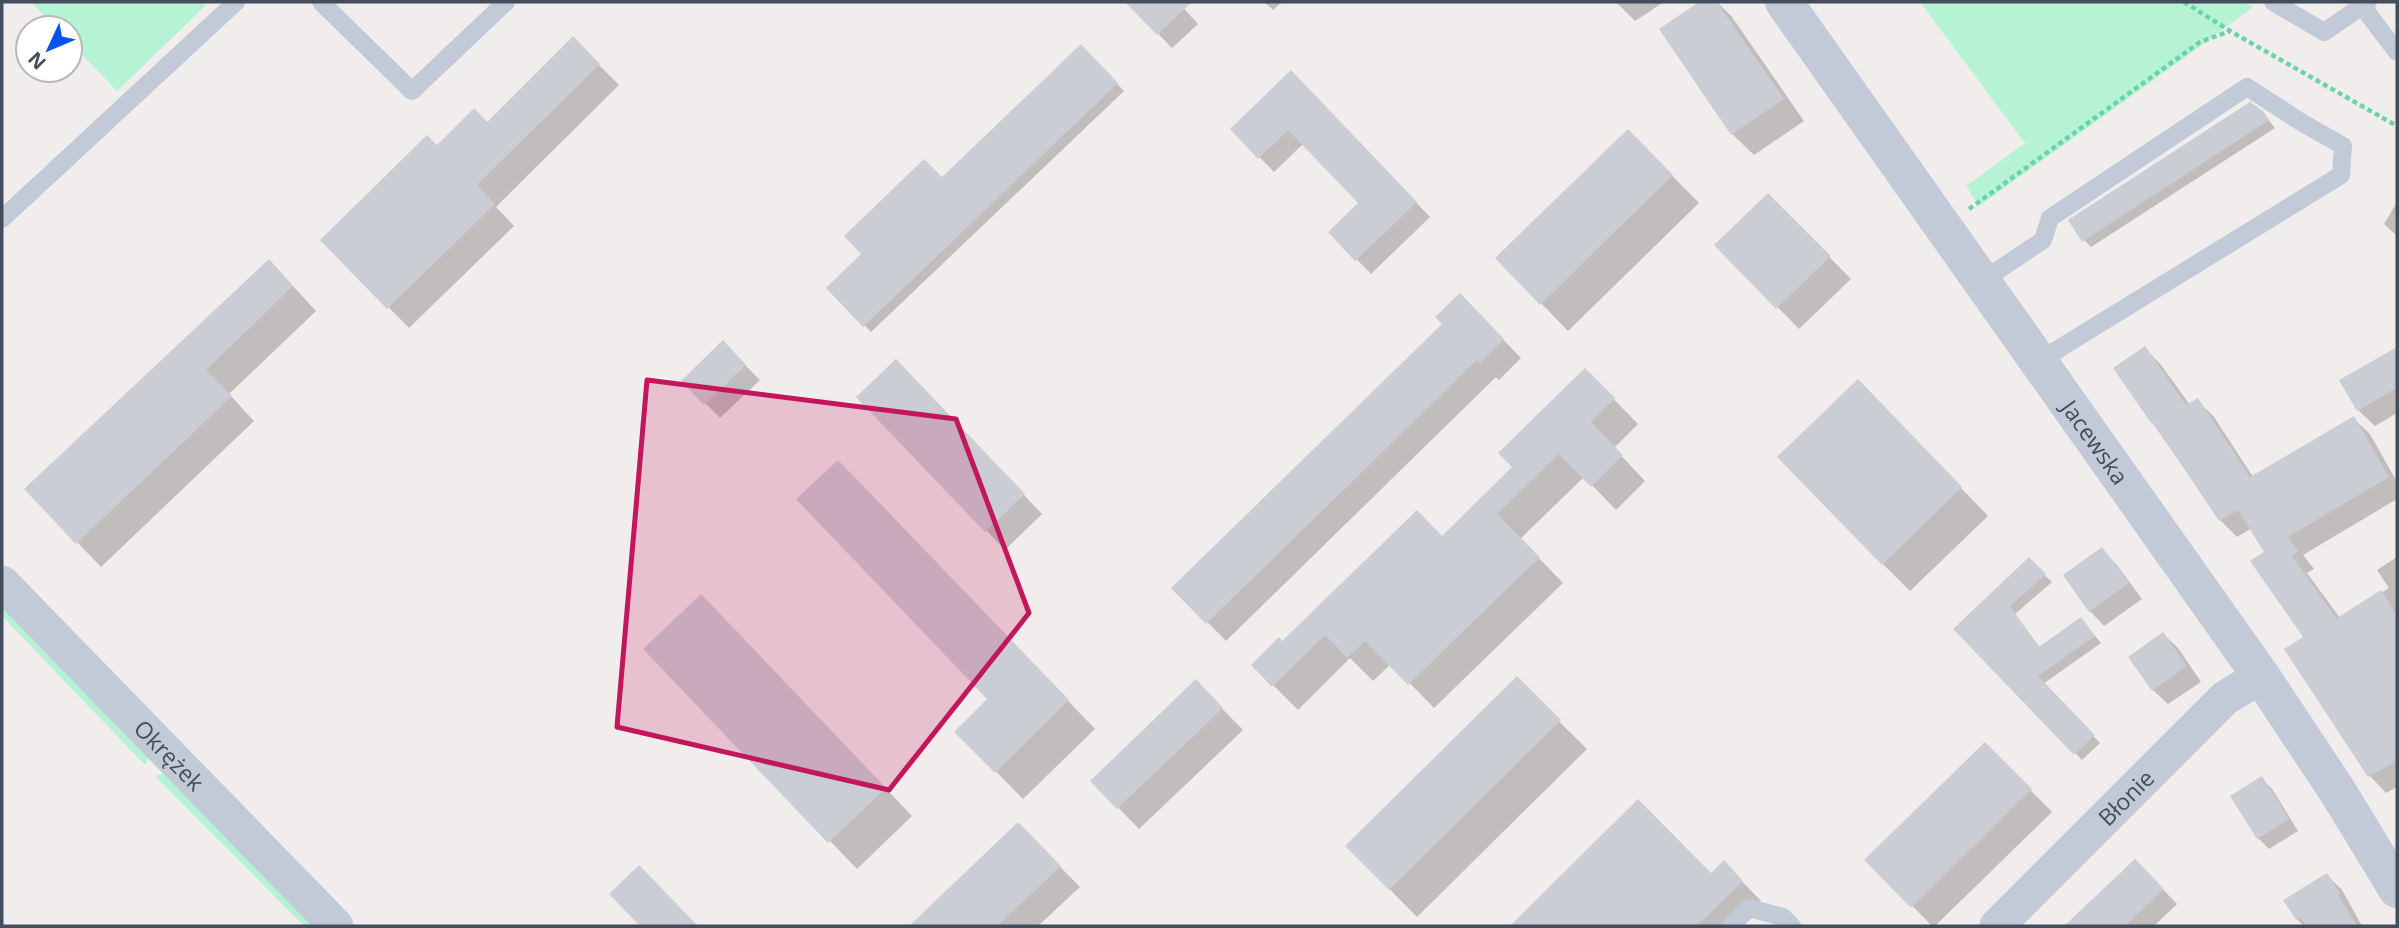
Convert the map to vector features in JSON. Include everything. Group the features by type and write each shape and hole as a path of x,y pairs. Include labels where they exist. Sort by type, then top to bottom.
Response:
{"street":[{"name":"Jacewska","path":"1784,2 2261,676 2338,792 2397,889"},
{"name":"Okrężek","path":"2,583 336,926"},
{"name":"Błonie","path":"1997,926 2225,698 2261,676"}],"lane":[{"path":"2,219 236,2"},
{"path":"321,2 412,91 506,2"},
{"path":"2273,2 2324,32 2365,4 2397,52"},
{"path":"1982,281 2043,240 2050,218 2246,87 2343,146 2342,175 2039,361"},
{"path":"1731,926 1749,908 1783,917 1792,926"}],"path":[{"path":"2184,2 2397,126"},
{"path":"1964,212 2200,42 2230,31"}],"highlighted area":[{"path":"647,380 956,419 1029,613 889,790 617,727"}],"green space":[{"path":"31,2 201,2 205,6 117,91 84,57 84,14 43,14"},
{"path":"1920,2 2243,2 2253,7 1979,206 1966,186 2025,143"},
{"path":"2,602 150,754 145,765 2,616"},
{"path":"167,772 318,926 304,926 155,776"}],"building":[{"path":"1125,2 1192,2 1157,35"},
{"path":"1699,2 1717,2 1784,99 1731,135 1659,29"},
{"path":"573,36 600,64 477,185 495,204 387,309 320,240 427,135 437,145 474,108 487,122"},
{"path":"1081,44 1118,83 863,327 826,288 861,254 844,236 924,159 942,177"},
{"path":"1291,70 1417,202 1355,261 1328,232 1358,203 1288,130 1258,159 1230,129"},
{"path":"2250,102 2263,111 2269,120 2082,242 2068,220"},
{"path":"1628,129 1673,175 1540,305 1495,258"},
{"path":"1768,193 1831,256 1776,309 1714,245"},
{"path":"269,259 293,286 206,370 232,396 76,544 24,489"},
{"path":"1460,293 1504,339 1480,363 1477,360 1206,624 1171,588 1442,324 1435,317"},
{"path":"723,340 746,365 704,405 681,381"},
{"path":"2145,346 2186,405 2198,398 2250,477 2354,416 2389,477 2288,537 2298,551 2292,556 2337,618 2381,590 2397,616 2397,761 2368,777 2284,649 2303,637 2250,561 2264,552 2238,510 2219,521 2153,422 2151,423 2113,368"},
{"path":"2397,347 2397,388 2357,411 2339,380"},
{"path":"896,359 1025,494 985,532 856,397"},
{"path":"1585,368 1615,398 1591,422 1623,455 1591,487 1559,454 1497,514 1540,557 1408,685 1365,641 1347,658 1325,635 1272,687 1251,665 1279,637 1282,641 1417,510 1442,536 1512,467 1498,453"},
{"path":"1858,379 1962,487 1882,565 1777,457"},
{"path":"838,460 1069,700 995,773 954,732 987,699 796,499"},
{"path":"2102,547 2129,583 2089,612 2063,575"},
{"path":"2029,557 2046,574 2010,606 2039,647 2081,617 2095,636 2038,676 2095,735 2074,755 1953,629"},
{"path":"701,594 886,788 828,843 643,649"},
{"path":"2163,632 2187,666 2152,691 2128,657"},
{"path":"1517,676 1561,720 1389,890 1345,846"},
{"path":"1196,679 1223,708 1117,809 1090,781"},
{"path":"1985,742 2032,789 1911,908 1864,860"},
{"path":"2262,776 2289,819 2257,839 2230,796"},
{"path":"1638,799 1711,873 1724,860 1743,881 1697,926 1510,926"},
{"path":"1018,822 1061,866 997,926 909,926"},
{"path":"2135,859 2164,889 2125,926 2064,926"},
{"path":"639,865 698,926 640,926 609,894"},
{"path":"2327,873 2357,926 2306,926 2300,918 2296,920 2283,900"}]}
